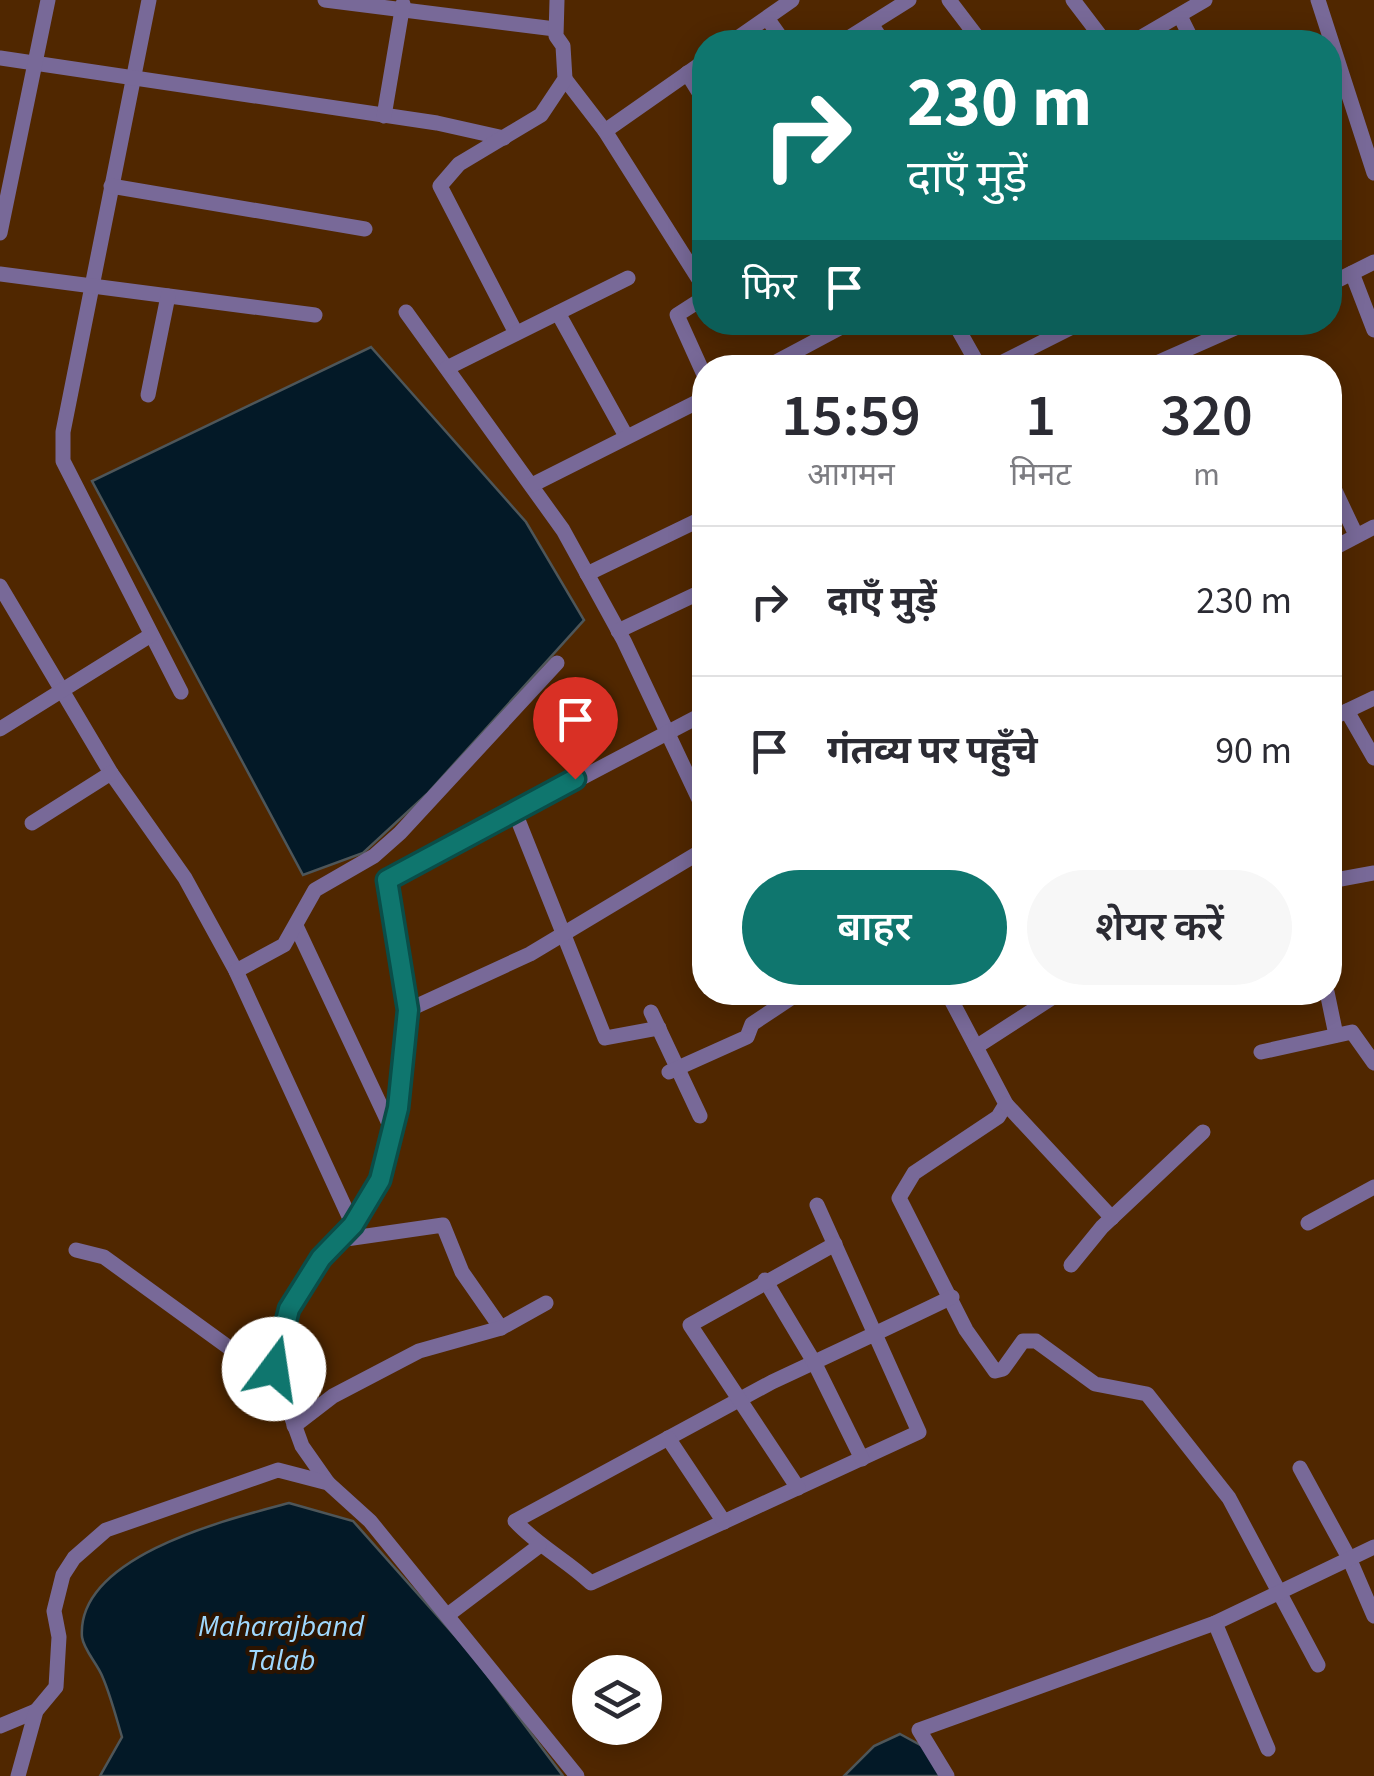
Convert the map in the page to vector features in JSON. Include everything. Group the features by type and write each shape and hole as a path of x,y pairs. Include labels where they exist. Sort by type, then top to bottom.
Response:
{"street":[{"path":"0,233 48,0"},
{"path":"149,0 63,432 63,460 181,692"},
{"path":"324,0 402,5 556,29"},
{"path":"558,0 556,29 563,46 565,79 604,131 692,269"},
{"path":"750,30 792,0"},
{"path":"861,30 910,0"},
{"path":"949,0 972,30"},
{"path":"1073,0 1096,30"},
{"path":"1155,30 1204,0"},
{"path":"1318,0 1324,30"},
{"path":"384,116 402,5"},
{"path":"1180,16 1187,30"},
{"path":"767,18 776,30"},
{"path":"871,24 875,30"},
{"path":"0,58 504,138"},
{"path":"604,131 692,70"},
{"path":"687,74 692,82"},
{"path":"516,334 440,186 459,164 540,114 565,79"},
{"path":"1342,104 1374,173"},
{"path":"112,186 365,230"},
{"path":"1342,278 1374,262"},
{"path":"1352,273 1374,330"},
{"path":"0,274 315,315"},
{"path":"447,368 628,278"},
{"path":"148,395 168,296"},
{"path":"692,305 676,315 695,355"},
{"path":"406,312 532,486 587,574 692,782"},
{"path":"558,313 626,436"},
{"path":"789,355 826,335"},
{"path":"1015,355 1052,335"},
{"path":"1187,355 1217,335"},
{"path":"532,486 692,404"},
{"path":"1342,506 1356,536"},
{"path":"587,574 692,523"},
{"path":"1342,544 1374,526"},
{"path":"0,586 110,773 184,878 236,971 353,1225"},
{"path":"618,631 692,596"},
{"path":"0,729 151,635"},
{"path":"236,971 284,945 315,890 374,856 400,833 557,663"},
{"path":"1342,713 1374,698"},
{"path":"1347,710 1374,758"},
{"path":"576,1776 449,1614 370,1522 328,1483 302,1446 274,1369 289,1309 321,1258 353,1225 380,1180 392,1130 408,1010 387,880 692,720"},
{"path":"32,823 110,773"},
{"path":"514,810 605,1038 655,1020 674,1070 700,1116"},
{"path":"408,1010 530,954 692,857"},
{"path":"1342,879 1374,873"},
{"path":"297,928 392,1130"},
{"path":"674,1070 748,1037 752,1024 780,1005"},
{"path":"954,1005 1006,1104 1112,1218"},
{"path":"976,1047 1041,1005"},
{"path":"1330,1005 1336,1036"},
{"path":"1260,1052 1352,1032 1374,1063"},
{"path":"1006,1104 998,1117 914,1173 899,1198 966,1330 995,1371 1003,1368 1023,1341 1036,1340 1096,1384 1147,1394 1229,1498 1318,1665"},
{"path":"1071,1265 1112,1218 1203,1132"},
{"path":"1308,1223 1370,1190 1374,1208"},
{"path":"817,1205 876,1333 919,1432 591,1583 557,1551 539,1546 515,1520 739,1400 814,1362 876,1333 952,1297"},
{"path":"338,1240 443,1225 462,1272 500,1328"},
{"path":"798,1488 690,1325 835,1244"},
{"path":"76,1250 104,1257 280,1384"},
{"path":"765,1280 814,1362 862,1459"},
{"path":"294,1426 333,1396 419,1351 500,1328 546,1303"},
{"path":"668,1438 724,1522"},
{"path":"0,1726 36,1710 56,1687 60,1662 54,1611 58,1588 74,1558 106,1530 278,1470 302,1446"},
{"path":"1300,1468 1349,1558 1374,1616"},
{"path":"278,1470 328,1483"},
{"path":"449,1614 539,1546"},
{"path":"947,1776 919,1730 1215,1623 1374,1547"},
{"path":"1215,1623 1268,1749"},
{"path":"18,1776 36,1710"}],"water":[{"path":"371,347 526,522 584,620 427,794 363,853 303,875 92,481"},
{"name":"Maharajband Talab","path":"289,1503 353,1521 472,1655 563,1776 100,1776 122,1737 103,1678 82,1637 87,1609 103,1584 129,1563 161,1546 230,1519"},
{"path":"900,1734 935,1753 952,1776 844,1776 874,1746"}],"route":[{"path":"274,1369 289,1309 321,1258 353,1225 380,1180 398,1108 408,1010 387,880 575,779"}]}
